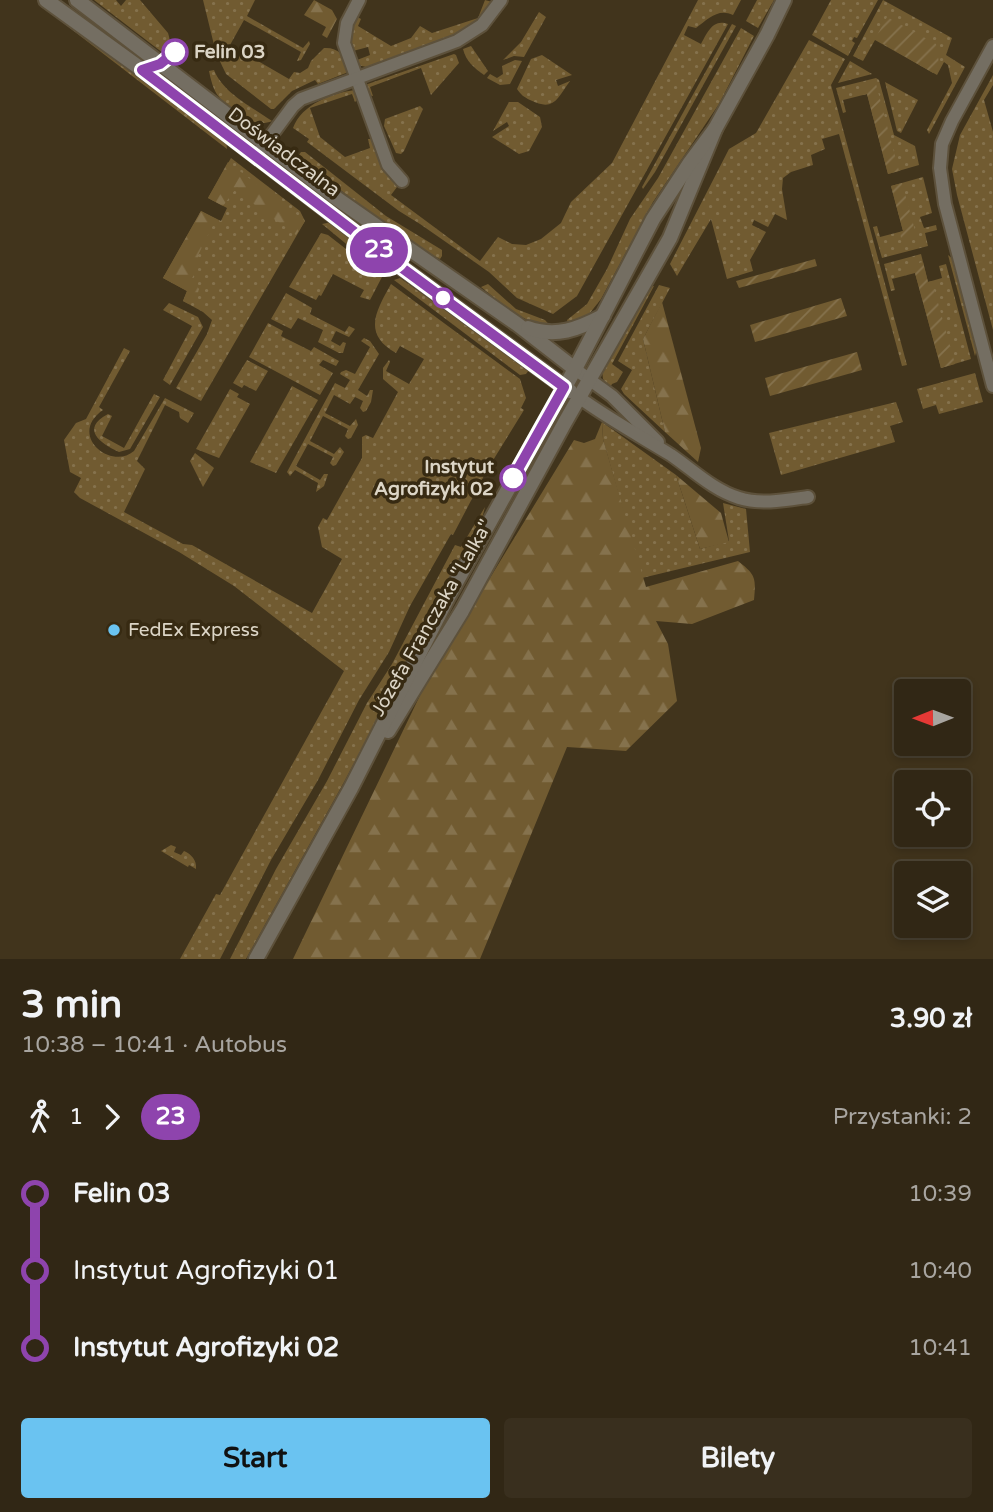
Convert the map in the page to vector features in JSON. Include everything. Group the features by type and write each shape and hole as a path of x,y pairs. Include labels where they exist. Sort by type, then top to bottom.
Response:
{"street":[{"name":"Doświadczalna","path":"47,0 260,150 331,204 517,324 575,369"},
{"name":"Doświadczalna","path":"77,0 87,5 260,150"},
{"path":"359,0 346,23 344,43 388,165 402,181"},
{"path":"260,150 292,106 301,99 457,41 482,25 502,0"},
{"name":"Józefa Franczaka \"Lalka\"","path":"351,788 462,611 670,239 715,129 784,0"},
{"name":"Józefa Franczaka \"Lalka\"","path":"767,35 790,0"},
{"path":"993,46 942,144 940,168 945,204 993,386"},
{"name":"Józefa Franczaka \"Lalka\"","path":"256,959 351,788 447,597 575,369 653,219 715,129"},
{"name":"Doświadczalna","path":"331,204 398,265 580,398"},
{"path":"517,324 536,331 556,333 582,327 603,316"},
{"path":"575,369 612,396 673,457"},
{"path":"575,369 580,398 673,457 705,481 739,498 766,501 808,496"}],"green space":[{"path":"37,0 226,140 227,149 53,15"},
{"path":"94,0 116,0 121,6 126,0 140,0 168,33 170,42 167,49 163,53"},
{"path":"203,0 255,0 247,16 303,48 309,41 301,60 297,61 301,52 244,20 230,45 289,79 294,72 300,73 308,68 324,48 334,49 342,55 346,63 346,73 318,84 315,80 292,91 271,109 226,74 216,53"},
{"path":"314,0 332,10 337,19 327,38 322,35 326,27 304,15"},
{"path":"485,0 492,2 479,20 457,35 426,48 366,67 358,65 357,60 370,55 368,47 353,51 349,49 354,15 361,19 358,26 391,46 411,38 420,26 432,33 478,18"},
{"path":"698,0 741,0 733,15 718,14 696,28 688,26 684,35 701,44 714,25 728,24 577,296 553,314 517,298 489,272 399,211 307,142 309,139 293,128 303,112 319,101 355,90 359,98 355,102 352,94 310,108 320,137 345,157 370,148 368,139 373,139 384,167 397,187 391,195 480,261 498,237 512,244 526,245 541,239 561,223 571,202 612,163"},
{"path":"757,0 774,0 758,28 746,21"},
{"path":"831,0 878,0 857,38 854,37 852,41 855,43 848,56 812,35"},
{"path":"883,0 952,38 946,55 965,67 929,134 927,130 952,83 948,65 944,62 937,75 875,40 863,61 853,56"},
{"path":"539,12 546,17 524,57 514,56 503,60 521,42"},
{"path":"887,17 936,44 939,63 933,73 875,39"},
{"path":"732,24 736,26 643,189 642,187"},
{"path":"741,28 754,36 719,104 653,202 601,299 586,318 569,326 567,320 587,304 630,219 658,178"},
{"path":"809,40 845,59 831,85 907,365 902,366 839,134 822,139 825,149 811,155 813,165 791,172 783,178 787,220 775,214 768,227 754,220 752,225 766,232 750,260 753,271 727,279 711,219 677,276 670,264 729,149 756,133"},
{"path":"471,46 488,71 484,75 471,64 464,53 463,49"},
{"path":"454,54 459,63 431,95 421,68 370,87 373,96 368,95 365,85"},
{"path":"542,55 572,75 556,80 558,86 570,81 554,102 545,105 526,98 517,89 531,59"},
{"path":"515,60 522,61 510,84 500,85 487,78 490,74 497,78 503,74 502,66"},
{"path":"850,61 872,74 838,83"},
{"path":"214,70 231,93 272,121 250,121 229,108 214,88 209,71"},
{"path":"993,75 993,85 984,100 993,132 993,330 952,169 960,135"},
{"path":"876,78 879,80 894,135 915,146 919,165 888,174 867,94 843,100 846,112 843,113 836,88"},
{"path":"885,82 918,100 901,133 897,131"},
{"path":"876,84 899,171 888,174 867,94 863,95 861,87"},
{"path":"509,102 518,102 540,117 542,127 529,151 519,154 492,137 509,126 507,122 493,131"},
{"path":"420,106 423,109 404,151 401,154 396,153 384,126 385,119"},
{"path":"305,152 386,216 442,250 440,259 409,245 298,156"},
{"path":"231,158 300,211 305,221 201,401 176,388 207,334 212,320 183,301 187,291 163,278 201,211 221,221 227,208 208,198"},
{"path":"228,162 305,221 296,235 260,209 237,187 223,206 208,198"},
{"path":"923,177 932,213 920,217 924,228 936,225 937,230 925,233 928,246 882,258 873,227 877,226 880,237 903,231 891,186"},
{"path":"902,183 916,234 901,238 900,232 903,231 891,186"},
{"path":"201,211 216,219 198,255 198,268 191,280 199,289 196,299 189,304 183,301 187,291 163,278"},
{"path":"322,224 338,224 382,262 386,269 384,275"},
{"path":"321,233 328,235 382,277 370,300 360,297 364,290 333,274 316,300 289,287"},
{"path":"921,254 928,282 942,278 939,266 946,264 971,359 941,368 915,273 892,279 895,290 891,291 884,264"},
{"path":"948,255 953,259 977,349 975,356"},
{"path":"815,259 817,266 739,288 736,281"},
{"path":"923,262 928,282 932,281 955,364 941,368 915,273 912,273 910,265"},
{"path":"400,278 529,370 520,375 394,280"},
{"path":"391,284 520,379 526,398 521,408 524,410 410,606 389,652 359,700 220,959 180,959 216,894 220,895 344,671 234,586 179,552 80,498 74,492 81,478 70,472 64,440 76,423 86,419 124,348 130,351 99,407 103,410 93,420 89,430 96,447 114,457 125,456 134,451 165,398 194,413 188,423 180,418 179,412 165,405 137,461 145,469 124,512 183,544 192,545 312,613 342,559 322,547 318,527 323,518 327,520 362,458 362,437 366,435 373,438 398,392 383,379 383,368 389,360 386,371 409,384 424,359 400,346 396,353 379,338 375,321"},
{"path":"488,284 516,309 545,320 553,329 523,318 506,307 481,287"},
{"path":"659,285 670,288 643,339 665,432 624,394 621,389 632,370 618,361"},
{"path":"654,286 612,364 623,372 610,388 603,379 602,370 649,287"},
{"path":"286,293 312,308 310,314 345,332 349,326 355,329 349,337 336,331 331,341 340,346 343,342 346,343 343,353 318,342 323,330 298,318 291,329 271,319"},
{"path":"841,298 847,316 755,342 750,325"},
{"path":"662,302 701,448 698,462 665,432 643,339"},
{"path":"169,303 198,317 203,327 170,385 163,380 192,326 163,310"},
{"path":"268,323 283,331 281,336 311,351 314,347 339,361 336,366 323,360 319,365 333,373 320,395 249,357"},
{"path":"364,338 370,341 379,354 358,390 367,396 370,390 373,390 371,402 363,412 360,408 363,401 355,397 350,404 334,395 325,413 350,426 356,419 358,425 348,439 345,436 348,429 323,416 310,441 334,454 340,447 344,452 333,466 330,463 333,457 308,444 296,466 320,480 324,474 328,474 324,486 316,492 318,483 295,470 290,476 287,472 335,383 345,388 350,380 340,374 341,372 346,370 355,374 370,347 361,341"},
{"path":"857,352 862,370 770,396 765,378"},
{"path":"247,360 268,371 256,391 233,383"},
{"path":"975,373 983,402 939,414 936,405 923,409 917,389"},
{"path":"292,386 318,400 276,473 250,462"},
{"path":"230,389 239,394 237,397 250,404 219,458 196,449"},
{"path":"154,394 160,397 130,449 119,452 96,435 95,425 108,414 112,416 102,436 124,448"},
{"path":"896,402 903,422 890,426 895,442 781,475 769,433"},
{"path":"602,422 676,475 700,549 729,541 723,503 746,509 750,552 642,578 603,439"},
{"path":"602,422 603,439 646,587 738,561 754,577 754,600 692,624 656,621 668,644 677,701 626,751 567,747 480,959 293,959 426,683 574,440 584,443 595,439"},
{"path":"195,453 214,468 203,487 190,461"},
{"path":"676,475 721,513 729,542 700,549"},
{"path":"485,507 479,530 246,959 230,959 276,869 327,781 367,703 392,664 455,545 461,547"},
{"path":"171,845 176,847 174,852 181,855 184,851 191,856 196,863 196,869 161,851"}],"bus line":[{"name":"23","path":"175,52 160,64 142,70 398,265 564,387 513,478"}],"place":[{"name":"Felin 03","path":"175,52"},
{"name":"Instytut Agrofizyki 02","path":"513,478"},
{"name":"FedEx Express","path":"114,630"}]}
